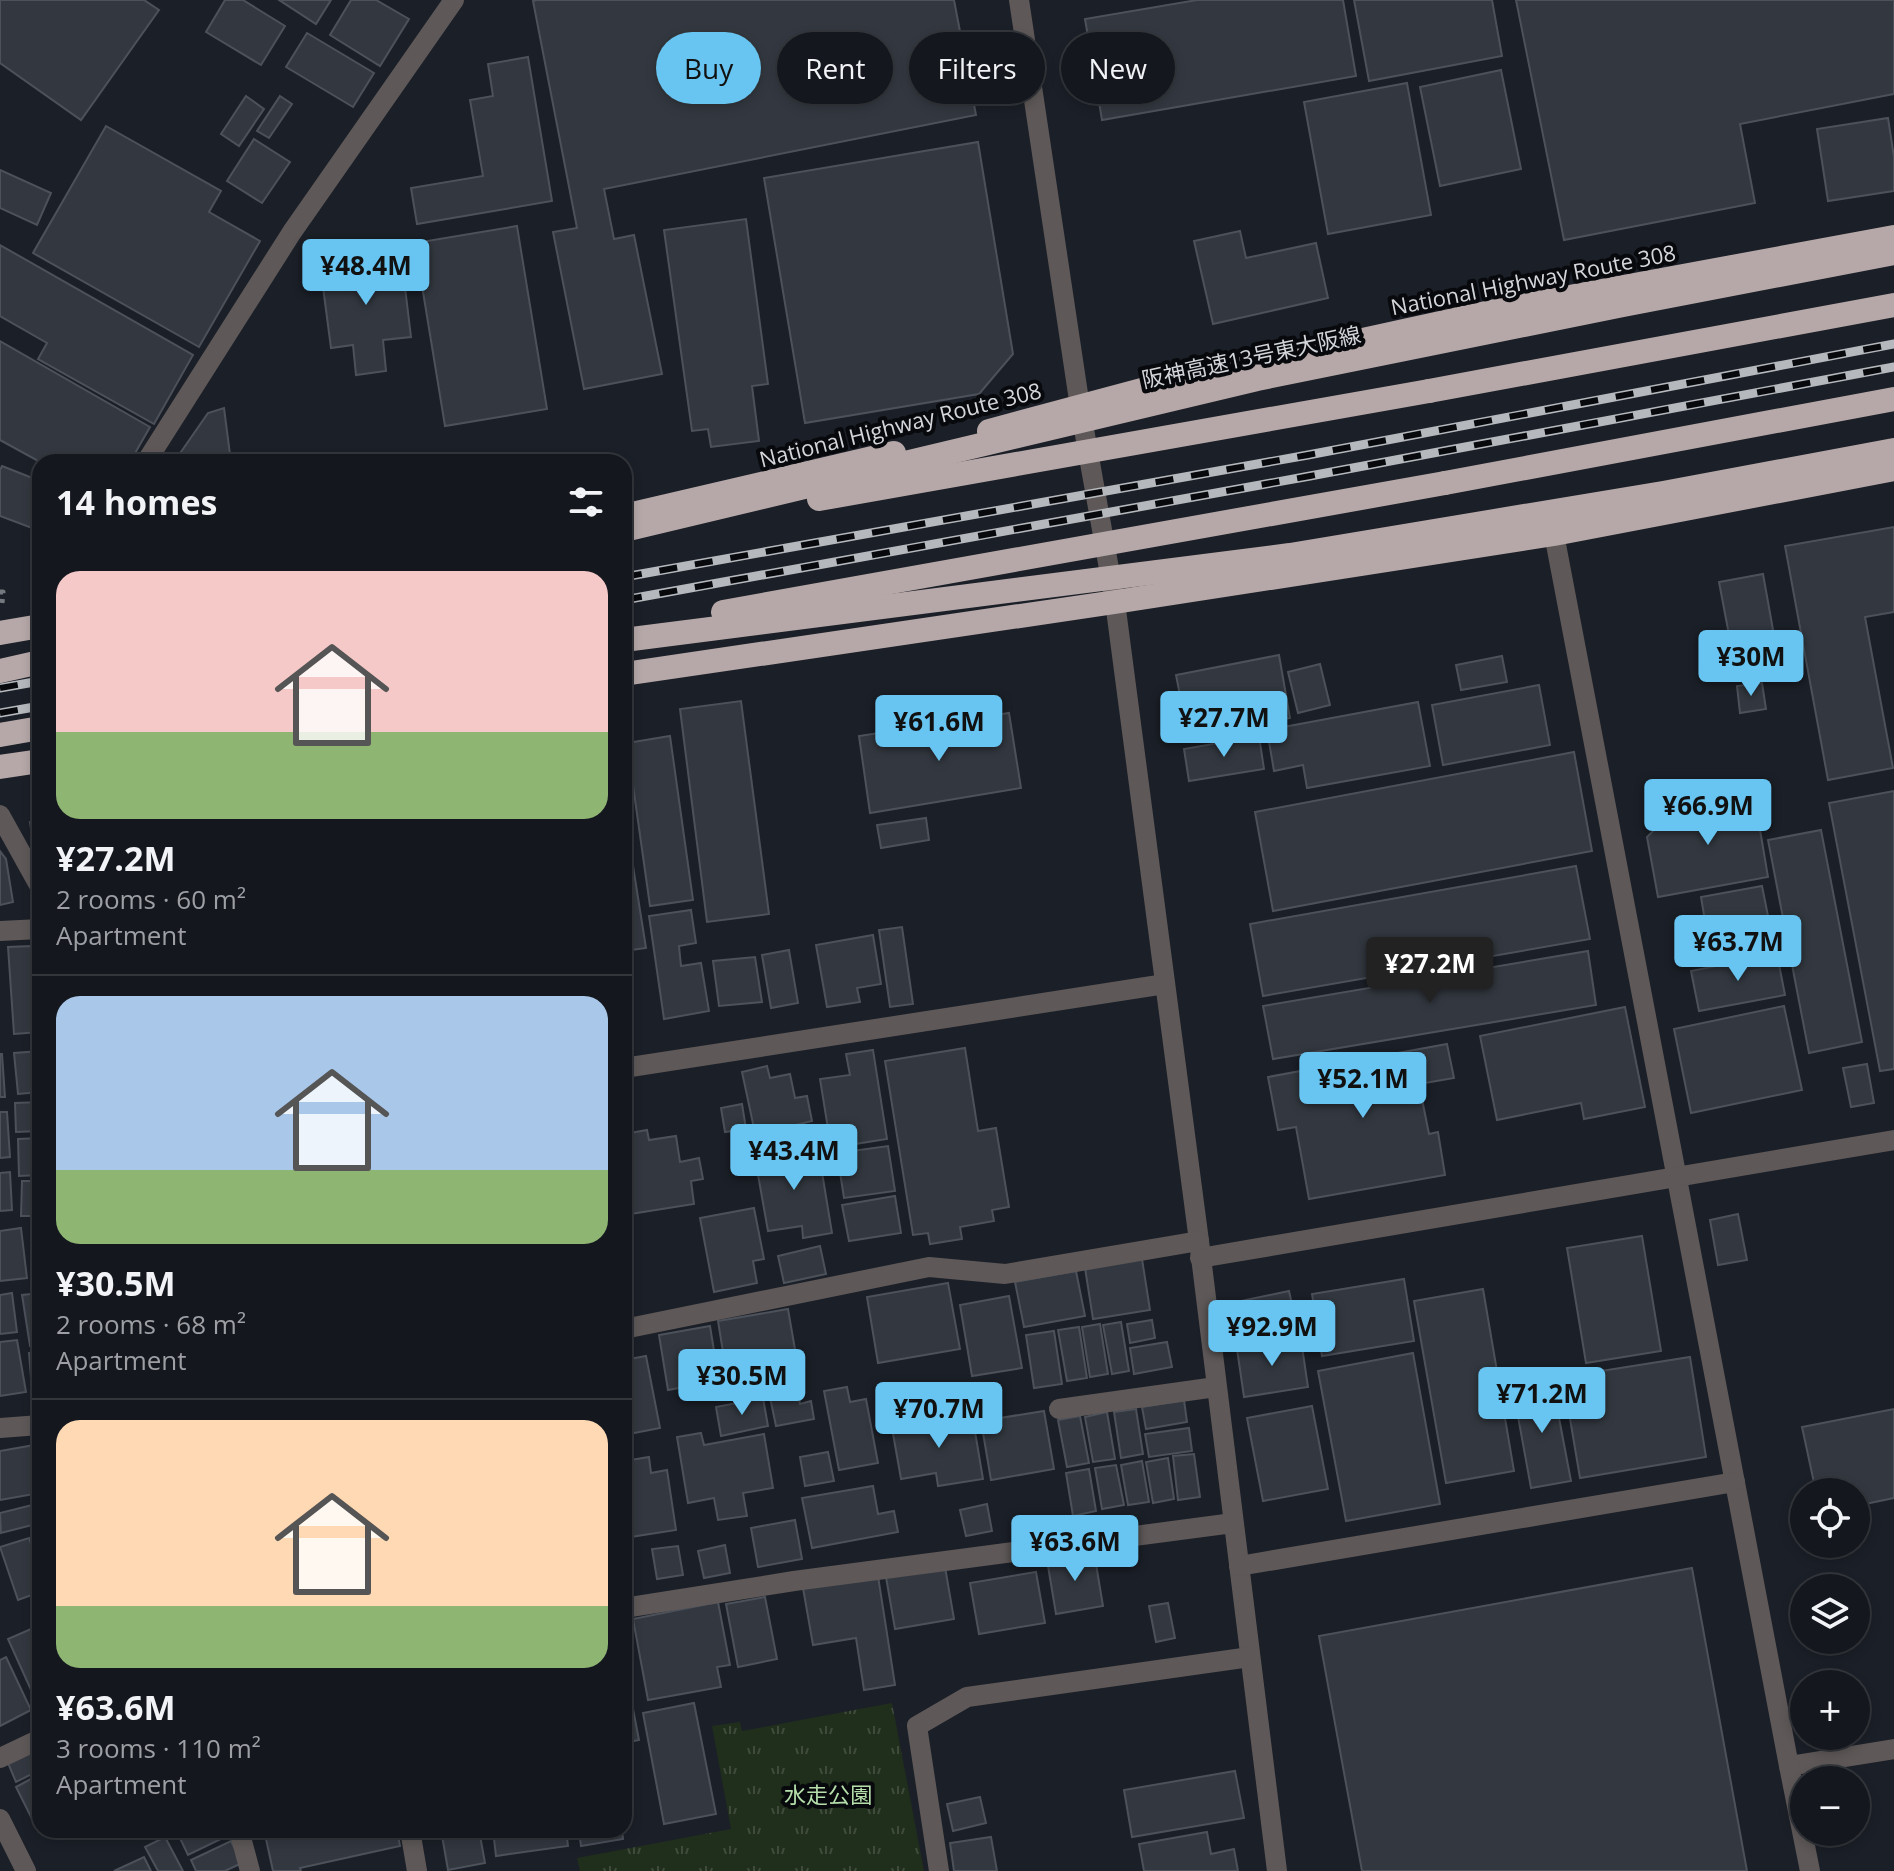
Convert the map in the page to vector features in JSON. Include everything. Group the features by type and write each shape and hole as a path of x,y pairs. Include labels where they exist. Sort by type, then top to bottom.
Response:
{"highway":[{"name":"National Highway Route 308","path":"632,514 1000,429 1175,381 1500,310 1894,237"},
{"name":"阪神高速13号東大阪線","path":"632,530 1257,379 1894,253"},
{"path":"632,531 1894,305"},
{"path":"632,629 1894,399"},
{"path":"632,639 1290,555 1663,493 1894,450"},
{"path":"632,673 1554,534 1894,469"},
{"path":"0,633 32,627"},
{"path":"0,671 32,664"},
{"path":"0,735 32,729"},
{"path":"0,767 32,762"}],"street":[{"path":"151,454 292,232 454,0"},
{"path":"1019,0 1080,407 1115,602 1277,1871"},
{"path":"1554,534 1810,1871"},
{"path":"0,815 32,873"},
{"path":"0,931 32,929"},
{"path":"632,1067 1165,984"},
{"path":"632,1327 929,1267 1005,1274 1200,1250 1676,1177 1894,1140"},
{"path":"1059,1409 1216,1387"},
{"path":"0,1428 32,1426"},
{"path":"1239,1566 1735,1482"},
{"path":"632,1607 794,1581 1233,1523"},
{"path":"939,1871 917,1726 967,1697 1250,1657"},
{"path":"0,1758 32,1743"},
{"path":"1789,1766 1894,1749"},
{"path":"0,1819 26,1871"},
{"path":"241,1838 250,1871"},
{"path":"411,1838 417,1871"}],"green space":[{"name":"水走公園","path":"892,1703 924,1871 580,1871 577,1858 731,1829 712,1726 740,1722 742,1731"}],"building":[{"path":"0,0 144,0 159,10 81,120 0,63"},
{"path":"225,0 243,0 285,26 261,65 206,32"},
{"path":"279,0 331,0 316,24"},
{"path":"351,0 376,0 409,19 380,66 330,35"},
{"path":"954,0 960,32 909,32 909,104 974,104 976,115 604,189 614,239 634,235 662,374 584,389 553,232 577,228 533,1"},
{"path":"1197,0 1343,0 1356,76 1102,120 1099,104 1175,104 1175,32 1087,32 1085,19"},
{"path":"1354,0 1492,0 1502,56 1369,81"},
{"path":"1516,0 1894,0 1894,94 1740,124 1755,203 1564,240"},
{"path":"307,33 374,73 353,107 286,67"},
{"path":"528,57 552,201 417,224 411,188 483,176 470,100 493,96 488,64"},
{"path":"1501,70 1521,169 1440,186 1420,87"},
{"path":"1407,83 1431,215 1328,234 1304,102"},
{"path":"246,96 264,109 239,146 221,134"},
{"path":"280,96 292,104 269,138 257,131"},
{"path":"1888,118 1894,157 1894,191 1828,201 1817,129"},
{"path":"106,126 221,191 209,212 260,241 199,347 33,253"},
{"path":"254,139 290,162 262,203 227,181"},
{"path":"978,142 1013,354 979,394 805,423 764,178"},
{"path":"0,170 51,193 37,225 0,208"},
{"path":"746,219 768,384 752,386 759,441 711,447 708,429 692,431 664,230"},
{"path":"517,226 547,409 445,426 415,243"},
{"path":"1240,231 1246,258 1316,243 1328,298 1213,324 1194,241"},
{"path":"0,245 193,355 154,424 38,359 47,343 0,316"},
{"path":"401,254 411,337 383,340 386,371 356,375 353,345 331,348 320,264"},
{"path":"0,341 150,427 135,454 32,454 32,458 0,440"},
{"path":"224,408 230,454 180,454 208,413"},
{"path":"2,466 32,478 32,528 0,516"},
{"path":"1894,527 1894,612 1865,617 1893,768 1828,780 1785,546"},
{"path":"1763,574 1780,669 1737,677 1719,582"},
{"path":"1279,655 1290,718 1188,737 1176,675"},
{"path":"1502,656 1507,682 1461,690 1456,665"},
{"path":"1320,664 1330,705 1298,713 1288,672"},
{"path":"1762,683 1766,709 1740,713 1737,686"},
{"path":"1539,685 1550,745 1443,765 1432,705"},
{"path":"741,701 769,914 707,922 680,709"},
{"path":"1418,702 1430,766 1307,788 1303,765 1274,771 1267,730"},
{"path":"1009,713 1021,788 870,813 859,736"},
{"path":"670,736 693,900 650,906 632,778 632,742"},
{"path":"1259,736 1264,769 1189,781 1184,749"},
{"path":"1574,752 1592,851 1273,911 1255,812"},
{"path":"1894,791 1894,1069 1880,1071 1829,803"},
{"path":"1754,794 1768,877 1658,897 1647,837 1676,808"},
{"path":"926,818 929,840 881,848 877,825"},
{"path":"1821,830 1862,1042 1809,1053 1768,840"},
{"path":"0,851 6,859 13,902 0,905"},
{"path":"632,860 646,948 632,950"},
{"path":"1576,866 1590,939 1263,996 1250,924"},
{"path":"1762,886 1768,916 1706,927 1701,897"},
{"path":"691,910 696,943 679,946 681,966 701,963 709,1011 664,1019 649,916"},
{"path":"902,927 913,1004 890,1007 879,930"},
{"path":"873,935 881,984 857,988 860,1002 827,1007 816,945"},
{"path":"31,946 32,1033 14,1034 8,947"},
{"path":"789,950 798,1003 771,1008 762,955"},
{"path":"1588,951 1596,1005 1273,1059 1263,1006"},
{"path":"1777,954 1785,995 1699,1011 1691,971"},
{"path":"755,957 762,1002 719,1006 713,961"},
{"path":"1784,1006 1802,1090 1691,1113 1674,1029"},
{"path":"1625,1007 1645,1107 1584,1119 1581,1103 1497,1120 1480,1036"},
{"path":"1447,1044 1454,1078 1419,1084 1429,1134 1438,1132 1445,1175 1309,1199 1296,1127 1278,1130 1268,1077"},
{"path":"965,1048 978,1131 996,1128 1009,1207 992,1210 994,1221 960,1227 962,1239 930,1244 928,1233 913,1235 885,1061"},
{"path":"873,1050 887,1139 855,1144 853,1132 829,1135 820,1079 850,1075 846,1054"},
{"path":"32,1052 32,1093 18,1094 14,1053"},
{"path":"2,1054 5,1097 0,1097"},
{"path":"1867,1064 1874,1103 1851,1107 1843,1068"},
{"path":"767,1066 770,1078 790,1074 795,1098 807,1096 812,1121 783,1128 786,1141 758,1147 742,1072"},
{"path":"32,1102 32,1131 16,1132 15,1103"},
{"path":"742,1104 746,1129 725,1132 721,1108"},
{"path":"0,1112 7,1112 10,1157 0,1158"},
{"path":"647,1130 649,1140 676,1136 680,1162 699,1158 703,1179 691,1181 694,1204 632,1214 632,1133"},
{"path":"32,1138 32,1175 19,1176 18,1139"},
{"path":"888,1146 895,1191 844,1198 837,1153"},
{"path":"818,1148 832,1233 803,1238 802,1226 768,1231 755,1158"},
{"path":"10,1172 12,1210 0,1211 0,1173"},
{"path":"22,1181 32,1181 32,1216 21,1216"},
{"path":"895,1196 901,1233 849,1241 842,1205"},
{"path":"754,1208 764,1259 753,1261 757,1283 714,1292 700,1218"},
{"path":"1738,1214 1747,1260 1718,1265 1710,1220"},
{"path":"21,1228 27,1278 0,1281 0,1231"},
{"path":"1642,1236 1661,1351 1586,1363 1567,1248"},
{"path":"820,1246 826,1274 784,1283 778,1256"},
{"path":"1142,1259 1150,1310 1093,1319 1085,1268"},
{"path":"1076,1271 1085,1316 1024,1327 1015,1282"},
{"path":"1404,1279 1414,1341 1322,1356 1312,1294"},
{"path":"948,1283 960,1349 878,1363 867,1297"},
{"path":"1483,1289 1514,1471 1446,1483 1414,1301"},
{"path":"1289,1291 1297,1327 1248,1336 1241,1301"},
{"path":"12,1293 17,1332 0,1334 0,1295"},
{"path":"32,1294 32,1346 30,1346 22,1295"},
{"path":"1009,1296 1022,1368 972,1376 960,1305"},
{"path":"788,1309 798,1367 756,1374 758,1384 729,1389 718,1321"},
{"path":"1152,1320 1155,1338 1130,1343 1127,1324"},
{"path":"1121,1322 1129,1371 1112,1374 1103,1325"},
{"path":"1100,1324 1108,1374 1090,1377 1082,1327"},
{"path":"710,1326 721,1394 697,1398 695,1385 668,1390 659,1335"},
{"path":"1079,1327 1087,1378 1067,1381 1058,1330"},
{"path":"1054,1331 1062,1384 1034,1388 1026,1335"},
{"path":"17,1340 26,1392 0,1396 0,1342"},
{"path":"1301,1340 1308,1387 1244,1397 1237,1349"},
{"path":"1167,1342 1172,1367 1134,1374 1130,1348"},
{"path":"29,1353 32,1353 32,1391"},
{"path":"1413,1353 1440,1504 1346,1521 1318,1371"},
{"path":"646,1356 660,1428 632,1433 632,1359"},
{"path":"1690,1357 1706,1457 1580,1478 1563,1377"},
{"path":"795,1377 800,1404 811,1401 814,1419 776,1426 767,1383"},
{"path":"1552,1381 1571,1481 1531,1488 1513,1389"},
{"path":"847,1387 850,1402 866,1399 878,1463 839,1470 824,1391"},
{"path":"763,1398 768,1426 721,1436 716,1407"},
{"path":"1184,1400 1187,1422 1146,1429 1142,1407"},
{"path":"1312,1406 1328,1489 1263,1501 1247,1418"},
{"path":"1136,1409 1143,1454 1121,1458 1114,1412"},
{"path":"1894,1409 1894,1498 1870,1503 1870,1478 1813,1478 1802,1427"},
{"path":"1044,1411 1054,1469 991,1480 981,1421"},
{"path":"1107,1412 1115,1459 1093,1462 1085,1417"},
{"path":"972,1414 983,1479 938,1486 936,1473 901,1479 892,1428"},
{"path":"1080,1416 1089,1463 1067,1467 1058,1420"},
{"path":"1189,1428 1192,1451 1149,1457 1145,1434"},
{"path":"701,1433 704,1445 764,1434 773,1488 743,1493 747,1516 718,1520 714,1498 688,1503 677,1437"},
{"path":"32,1445 32,1494 0,1500 0,1451"},
{"path":"828,1452 834,1481 805,1486 800,1457"},
{"path":"1194,1454 1200,1497 1178,1500 1173,1456"},
{"path":"649,1457 651,1473 667,1470 676,1530 632,1537 632,1460"},
{"path":"1168,1458 1174,1499 1153,1503 1146,1462"},
{"path":"1142,1461 1149,1502 1128,1505 1121,1465"},
{"path":"1116,1465 1124,1505 1102,1509 1095,1468"},
{"path":"1089,1469 1096,1511 1073,1516 1066,1473"},
{"path":"873,1486 878,1514 894,1511 898,1532 812,1548 802,1498"},
{"path":"987,1504 992,1531 966,1536 960,1510"},
{"path":"32,1505 32,1525 1,1533 0,1513"},
{"path":"795,1520 802,1559 758,1567 751,1528"},
{"path":"29,1538 32,1547 32,1595 18,1600 0,1547"},
{"path":"725,1545 730,1573 704,1578 698,1551"},
{"path":"678,1546 683,1575 657,1579 652,1549"},
{"path":"1094,1552 1103,1606 1056,1614 1047,1560"},
{"path":"945,1567 954,1619 895,1629 886,1577"},
{"path":"1692,1568 1747,1871 1362,1871 1319,1636"},
{"path":"1036,1572 1045,1623 979,1634 970,1583"},
{"path":"878,1576 895,1685 864,1690 856,1638 813,1645 803,1588"},
{"path":"765,1597 777,1659 738,1667 726,1604"},
{"path":"718,1602 730,1665 717,1667 721,1687 648,1700 633,1619"},
{"path":"1168,1603 1175,1638 1156,1642 1149,1606"},
{"path":"32,1628 32,1690 31,1690 8,1639"},
{"path":"6,1657 31,1710 0,1726 0,1660"},
{"path":"694,1703 716,1814 664,1824 643,1713"},
{"path":"632,1709 639,1740 632,1741"},
{"path":"32,1751 32,1774 16,1782 8,1763"},
{"path":"1235,1771 1244,1818 1132,1837 1124,1790"},
{"path":"32,1778 32,1817 31,1817 16,1787"},
{"path":"980,1797 986,1823 953,1831 947,1804"},
{"path":"1207,1832 1211,1854 1234,1849 1238,1871 1144,1871 1139,1844"},
{"path":"991,1837 997,1871 954,1871 950,1843"},
{"path":"166,1838 183,1871 158,1871 145,1847"},
{"path":"180,1838 223,1838 188,1855"},
{"path":"266,1838 398,1838 400,1846 300,1868 301,1871 273,1871"},
{"path":"442,1838 480,1838 485,1863 448,1870"},
{"path":"494,1838 567,1838 568,1846 496,1856"},
{"path":"580,1838 623,1838 623,1839 581,1846"},
{"path":"231,1841 242,1863 225,1871 196,1871 191,1860"},
{"path":"144,1857 151,1871 114,1871"}],"railway":[{"path":"632,576 1308,455 1894,344"},
{"path":"632,599 1894,367"},
{"path":"0,688 32,682"},
{"path":"0,713 32,707"}]}
